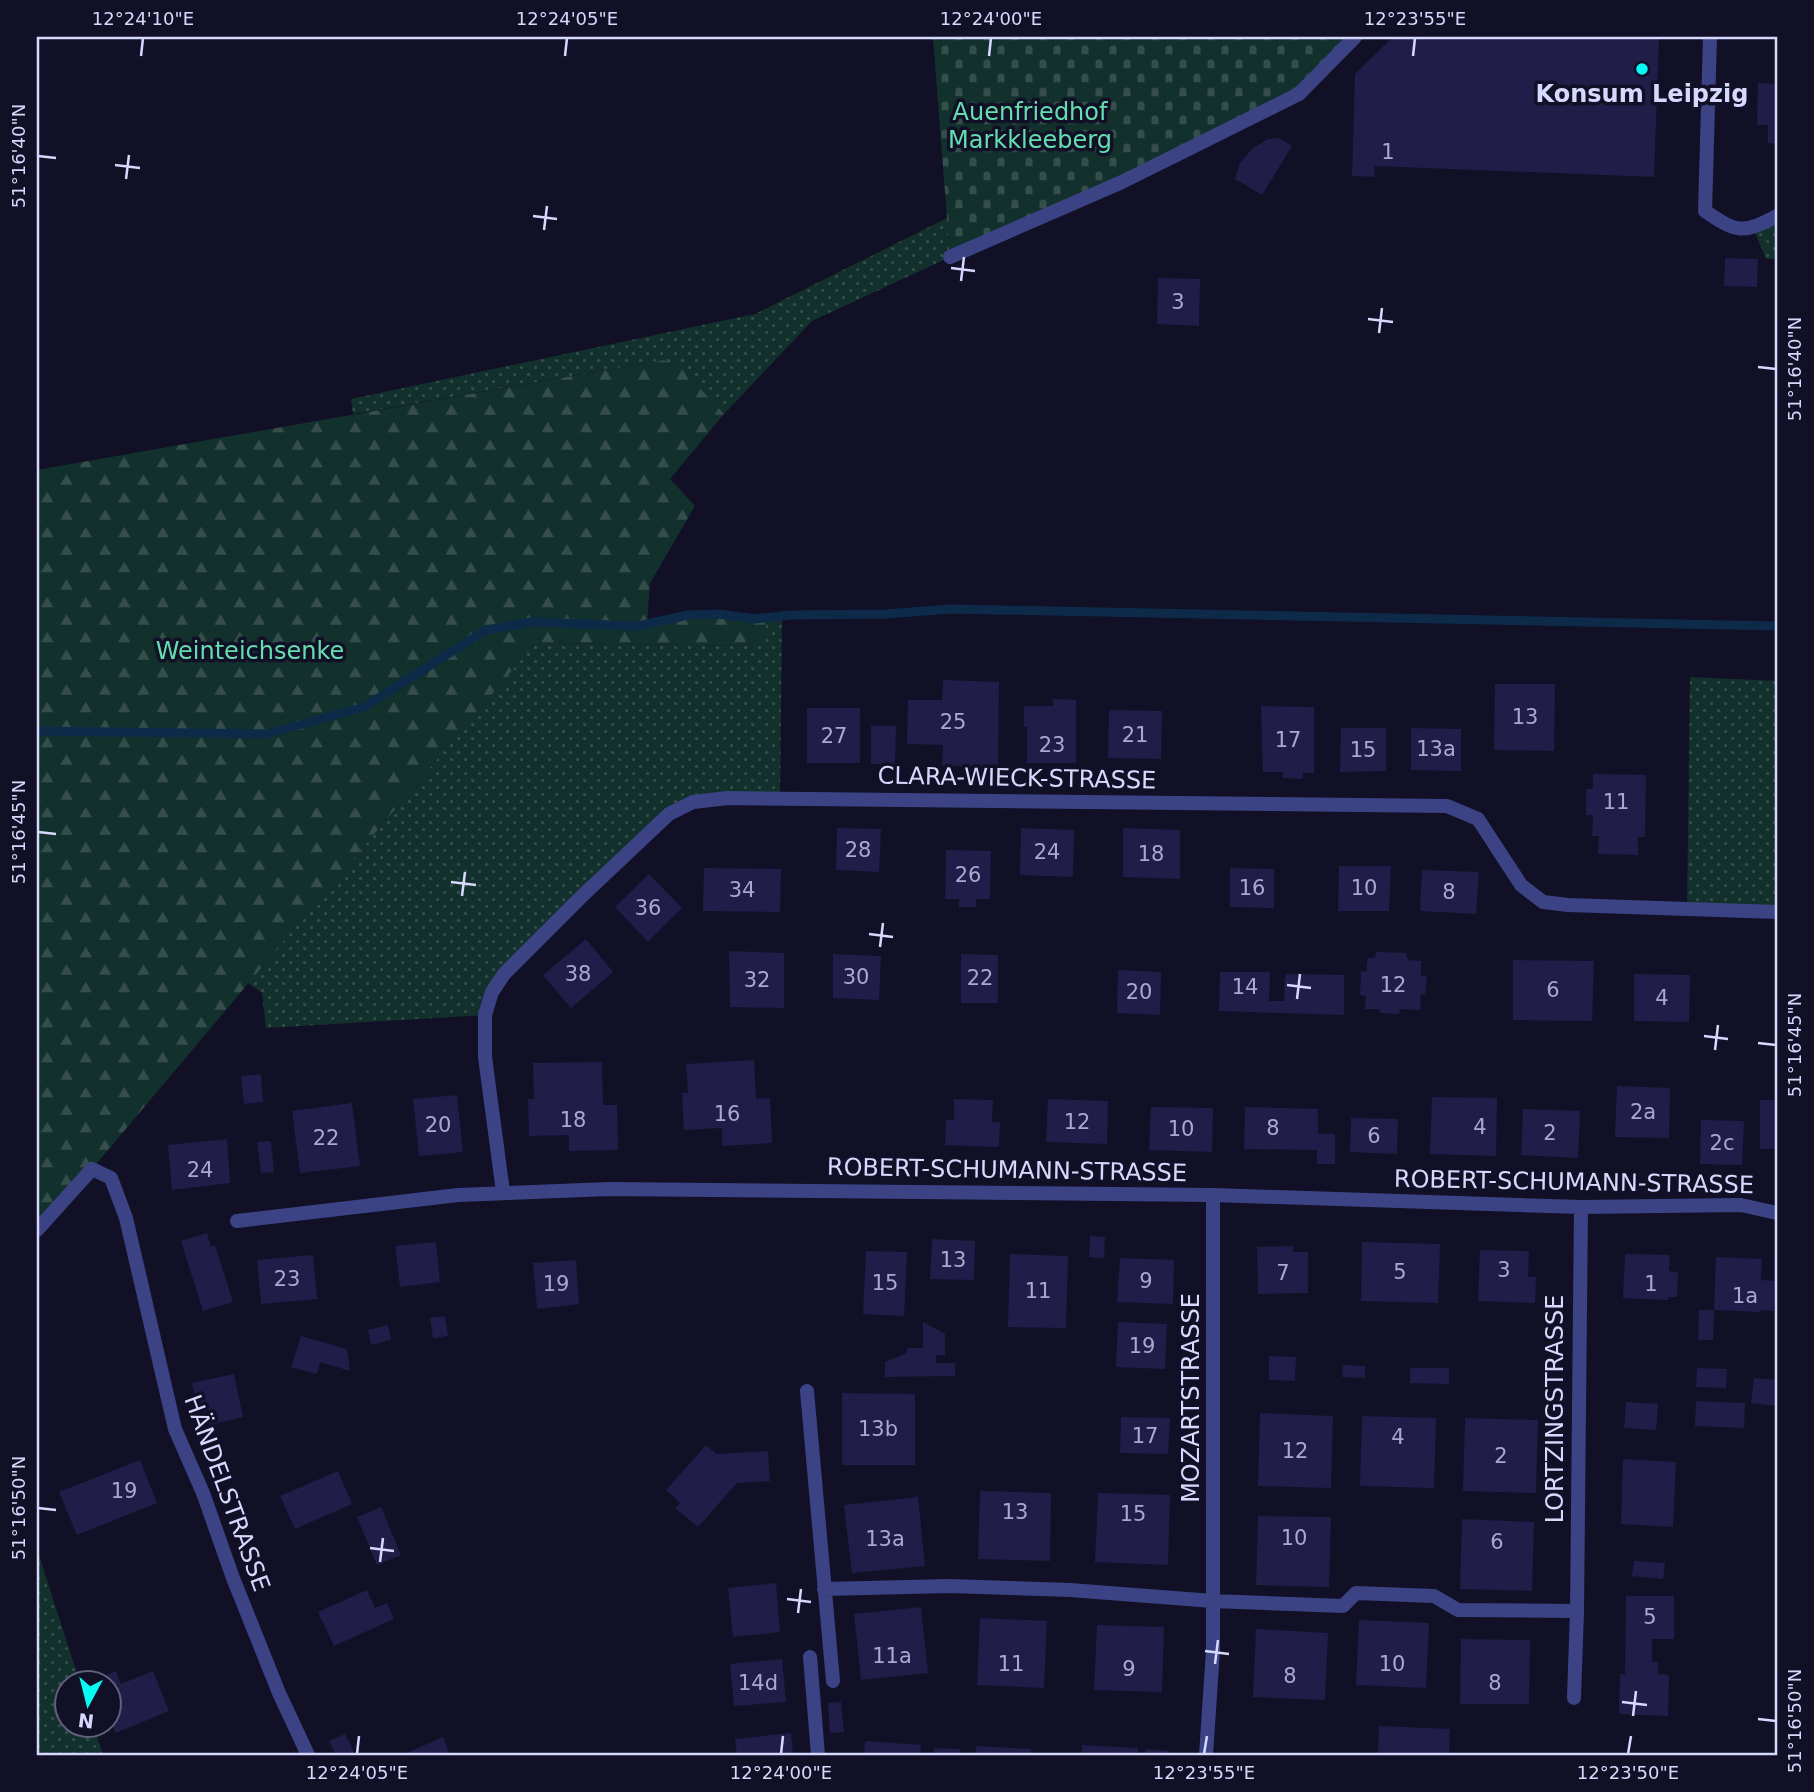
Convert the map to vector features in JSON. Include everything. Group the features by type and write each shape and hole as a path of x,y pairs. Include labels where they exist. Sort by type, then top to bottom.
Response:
{"street":[{"path":"950,257 1122,182 1299,94 1355,37"},
{"path":"1710,37 1705,211 1728,227 1754,228 1777,216"},
{"name":"CLARA-WIECK-STRASSE","path":"503,1192 485,1058 485,1015 492,992 504,974 589,888 669,814 693,802 728,798 1447,806 1478,819 1521,885 1542,902 1777,912"},
{"name":"HÄNDELSTRASSE","path":"37,1230 92,1169 111,1178 126,1218 175,1429 203,1493 233,1578 279,1693 308,1755"},
{"name":"ROBERT-SCHUMANN-STRASSE","path":"237,1221 458,1195 609,1189 1213,1195 1581,1207 1741,1205 1777,1213"},
{"name":"MOZARTSTRASSE","path":"1206,1755 1213,1651 1213,1195"},
{"name":"LORTZINGSTRASSE","path":"1574,1698 1581,1207"},
{"path":"807,1391 832,1681"},
{"path":"824,1589 949,1586 1070,1590 1213,1601 1343,1606 1356,1592 1434,1596 1458,1610 1577,1611"},
{"path":"810,1657 818,1755"}],"green space":[{"name":"Auenfriedhof Markkleeberg","path":"933,37 1355,37 1299,94 950,257"},
{"path":"1777,216 1777,259 1766,259 1753,228"},
{"path":"947,218 950,257 812,321 724,414 664,360 353,414 351,399 755,314"},
{"name":"Weinteichsenke","path":"664,360 681,368 724,414 670,479 695,506 650,583 647,623 715,614 766,617 766,646 535,643 92,1169 37,1230 37,470"},
{"path":"782,616 780,798 728,798 669,814 504,974 485,1015 266,1028 262,993 248,983 535,643 765,646 766,617"},
{"path":"1690,677 1777,681 1777,912 1687,909"},
{"path":"37,1549 76,1670 52,1670 52,1740 98,1740 103,1755 37,1755"}],"building":[{"path":"1393,37 1659,37 1654,177 1375,166 1374,177 1352,176 1355,74"},
{"path":"1758,83 1777,84 1777,144 1768,143 1768,125 1757,125"},
{"path":"1279,138 1292,146 1262,195 1235,179 1240,163 1252,149 1268,139"},
{"path":"1725,258 1758,259 1757,287 1724,286"},
{"path":"1158,278 1200,279 1199,326 1157,324"},
{"path":"943,680 999,682 998,766 942,766 943,745 907,744 908,700 942,700"},
{"path":"1495,684 1555,684 1554,751 1494,750"},
{"path":"1053,699 1076,700 1076,763 1027,763 1024,706 1053,706"},
{"path":"1261,706 1314,707 1314,773 1303,773 1303,779 1283,778 1283,772 1263,772"},
{"path":"807,708 860,708 860,763 807,763"},
{"path":"1109,710 1162,711 1161,759 1108,758"},
{"path":"871,726 896,726 895,765 871,764"},
{"path":"1341,728 1386,728 1386,771 1340,772"},
{"path":"1411,728 1461,729 1461,771 1411,770"},
{"path":"1593,774 1646,775 1645,837 1638,837 1638,855 1598,854 1599,836 1592,836 1593,815 1586,815 1586,789 1593,789"},
{"path":"837,828 881,829 879,872 836,870"},
{"path":"1021,828 1074,830 1073,877 1020,875"},
{"path":"1123,828 1180,830 1180,879 1123,877"},
{"path":"946,850 991,851 990,899 976,899 976,907 959,907 959,899 945,899"},
{"path":"1339,866 1391,866 1389,911 1338,911"},
{"path":"704,868 781,869 780,912 703,911"},
{"path":"1230,868 1274,869 1274,908 1230,907"},
{"path":"1422,870 1479,872 1476,914 1420,911"},
{"path":"649,874 682,908 648,942 615,907"},
{"path":"586,939 613,972 571,1008 543,975"},
{"path":"729,951 784,953 784,1008 730,1007"},
{"path":"1376,952 1406,953 1408,960 1421,961 1421,976 1427,976 1425,995 1421,994 1420,1010 1400,1009 1399,1014 1365,1009 1366,996 1360,995 1361,971 1366,972 1368,958 1375,958"},
{"path":"833,954 881,956 879,1000 833,998"},
{"path":"961,954 998,955 998,1003 961,1003"},
{"path":"1513,960 1594,961 1592,1021 1513,1020"},
{"path":"1118,970 1161,972 1160,1015 1117,1013"},
{"path":"1220,972 1270,972 1269,1001 1284,1001 1285,974 1344,975 1344,1015 1219,1011"},
{"path":"1634,974 1690,975 1689,1022 1634,1021"},
{"path":"754,1060 756,1099 770,1098 772,1143 722,1146 722,1128 684,1130 682,1093 688,1093 686,1064"},
{"path":"602,1062 603,1105 617,1105 618,1150 569,1151 569,1135 529,1136 528,1099 534,1099 533,1063"},
{"path":"261,1074 263,1102 244,1104 241,1076"},
{"path":"1617,1086 1670,1088 1669,1138 1615,1137"},
{"path":"457,1095 463,1152 419,1156 413,1099"},
{"path":"1432,1097 1497,1098 1496,1156 1430,1154"},
{"path":"954,1099 993,1100 992,1122 1000,1122 999,1147 945,1145 946,1120 954,1120"},
{"path":"1048,1099 1108,1101 1107,1144 1046,1142"},
{"path":"1760,1100 1777,1100 1777,1149 1760,1149"},
{"path":"352,1103 360,1166 300,1173 292,1111"},
{"path":"1151,1107 1213,1108 1212,1152 1149,1150"},
{"path":"1245,1107 1318,1109 1318,1134 1335,1134 1335,1164 1317,1164 1317,1150 1244,1149"},
{"path":"1523,1109 1580,1111 1578,1158 1521,1155"},
{"path":"1351,1118 1398,1119 1397,1154 1350,1152"},
{"path":"1701,1120 1744,1121 1742,1165 1700,1164"},
{"path":"227,1139 230,1183 172,1190 168,1145"},
{"path":"271,1141 274,1172 261,1173 257,1142"},
{"path":"207,1233 211,1247 215,1245 233,1302 203,1311 181,1241"},
{"path":"1090,1236 1105,1237 1104,1258 1089,1257"},
{"path":"932,1239 975,1241 974,1280 930,1279"},
{"path":"436,1242 440,1282 400,1287 395,1246"},
{"path":"1362,1242 1440,1244 1438,1303 1361,1301"},
{"path":"1293,1246 1293,1252 1308,1252 1308,1293 1258,1294 1257,1247"},
{"path":"1480,1250 1529,1251 1528,1277 1536,1277 1535,1303 1478,1301"},
{"path":"866,1251 907,1252 904,1316 863,1314"},
{"path":"1010,1254 1068,1256 1066,1328 1008,1327"},
{"path":"1625,1254 1670,1255 1669,1271 1678,1272 1677,1297 1668,1297 1668,1300 1623,1298"},
{"path":"313,1255 317,1299 261,1304 257,1260"},
{"path":"1716,1257 1762,1259 1761,1280 1775,1281 1774,1311 1714,1310"},
{"path":"1120,1258 1174,1260 1173,1304 1117,1302"},
{"path":"576,1260 579,1304 537,1309 533,1263"},
{"path":"1699,1310 1714,1310 1713,1340 1698,1340"},
{"path":"445,1316 448,1336 433,1338 430,1318"},
{"path":"923,1322 945,1334 945,1355 936,1355 936,1363 955,1363 955,1376 885,1377 885,1362 907,1353 907,1348 923,1348"},
{"path":"1118,1322 1167,1324 1165,1369 1116,1367"},
{"path":"388,1325 391,1340 371,1345 368,1330"},
{"path":"301,1336 347,1349 350,1371 320,1362 317,1374 291,1367"},
{"path":"1269,1356 1296,1357 1295,1381 1269,1380"},
{"path":"1343,1365 1365,1366 1365,1378 1342,1377"},
{"path":"1410,1368 1449,1368 1449,1384 1410,1383"},
{"path":"1697,1368 1727,1369 1726,1388 1696,1387"},
{"path":"234,1374 243,1417 202,1427 192,1383"},
{"path":"1754,1378 1777,1380 1777,1406 1751,1403"},
{"path":"842,1393 915,1394 915,1465 842,1465"},
{"path":"1696,1401 1745,1403 1744,1428 1695,1426"},
{"path":"1626,1402 1658,1404 1656,1430 1624,1428"},
{"path":"1260,1413 1333,1416 1331,1488 1258,1486"},
{"path":"1362,1416 1436,1418 1434,1488 1360,1486"},
{"path":"1121,1417 1170,1418 1168,1454 1120,1453"},
{"path":"1465,1418 1538,1420 1536,1493 1463,1491"},
{"path":"706,1445 717,1454 768,1451 770,1481 737,1483 698,1527 675,1508 680,1503 666,1490"},
{"path":"1623,1459 1676,1462 1673,1527 1621,1524"},
{"path":"140,1460 157,1503 77,1535 59,1492"},
{"path":"338,1471 352,1504 295,1529 280,1496"},
{"path":"980,1491 1051,1493 1050,1561 978,1559"},
{"path":"1098,1493 1170,1495 1168,1565 1095,1562"},
{"path":"918,1497 925,1566 852,1573 844,1505"},
{"path":"381,1507 401,1555 377,1565 357,1517"},
{"path":"1258,1516 1331,1517 1329,1587 1256,1585"},
{"path":"1462,1519 1534,1522 1532,1591 1460,1589"},
{"path":"1634,1561 1665,1563 1663,1579 1632,1576"},
{"path":"776,1583 780,1632 733,1637 728,1588"},
{"path":"367,1590 375,1608 387,1603 394,1619 334,1646 318,1612"},
{"path":"1626,1596 1674,1596 1674,1639 1652,1639 1652,1662 1658,1662 1658,1674 1669,1675 1668,1716 1619,1714 1620,1674 1625,1674"},
{"path":"921,1607 928,1673 861,1680 854,1614"},
{"path":"980,1618 1047,1621 1044,1688 977,1685"},
{"path":"1359,1620 1429,1623 1426,1688 1356,1685"},
{"path":"1097,1625 1164,1627 1162,1692 1094,1690"},
{"path":"1256,1629 1328,1633 1325,1700 1253,1697"},
{"path":"1461,1639 1530,1640 1529,1704 1460,1704"},
{"path":"782,1659 786,1702 734,1706 730,1664"},
{"path":"153,1671 169,1711 122,1731 122,1684"},
{"path":"841,1702 844,1732 830,1733 828,1703"},
{"path":"1379,1726 1450,1729 1449,1755 1378,1755"},
{"path":"791,1733 793,1755 737,1755 735,1739"},
{"path":"345,1734 355,1755 336,1755 329,1741"},
{"path":"443,1737 450,1755 402,1755"},
{"path":"865,1741 921,1745 920,1755 864,1755"},
{"path":"1082,1745 1138,1748 1138,1755 1082,1755"},
{"path":"976,1746 1031,1749 1031,1755 975,1755"},
{"path":"934,1748 960,1749 960,1755 934,1755"},
{"path":"1146,1749 1169,1751 1169,1755 1145,1755"}],"waterway":[{"path":"37,731 266,734 364,707 486,630 532,622 638,626 688,615 719,614 755,619 790,615 886,614 950,609 1777,626"}],"place":[{"name":"Konsum Leipzig","path":"1642,69"}]}
